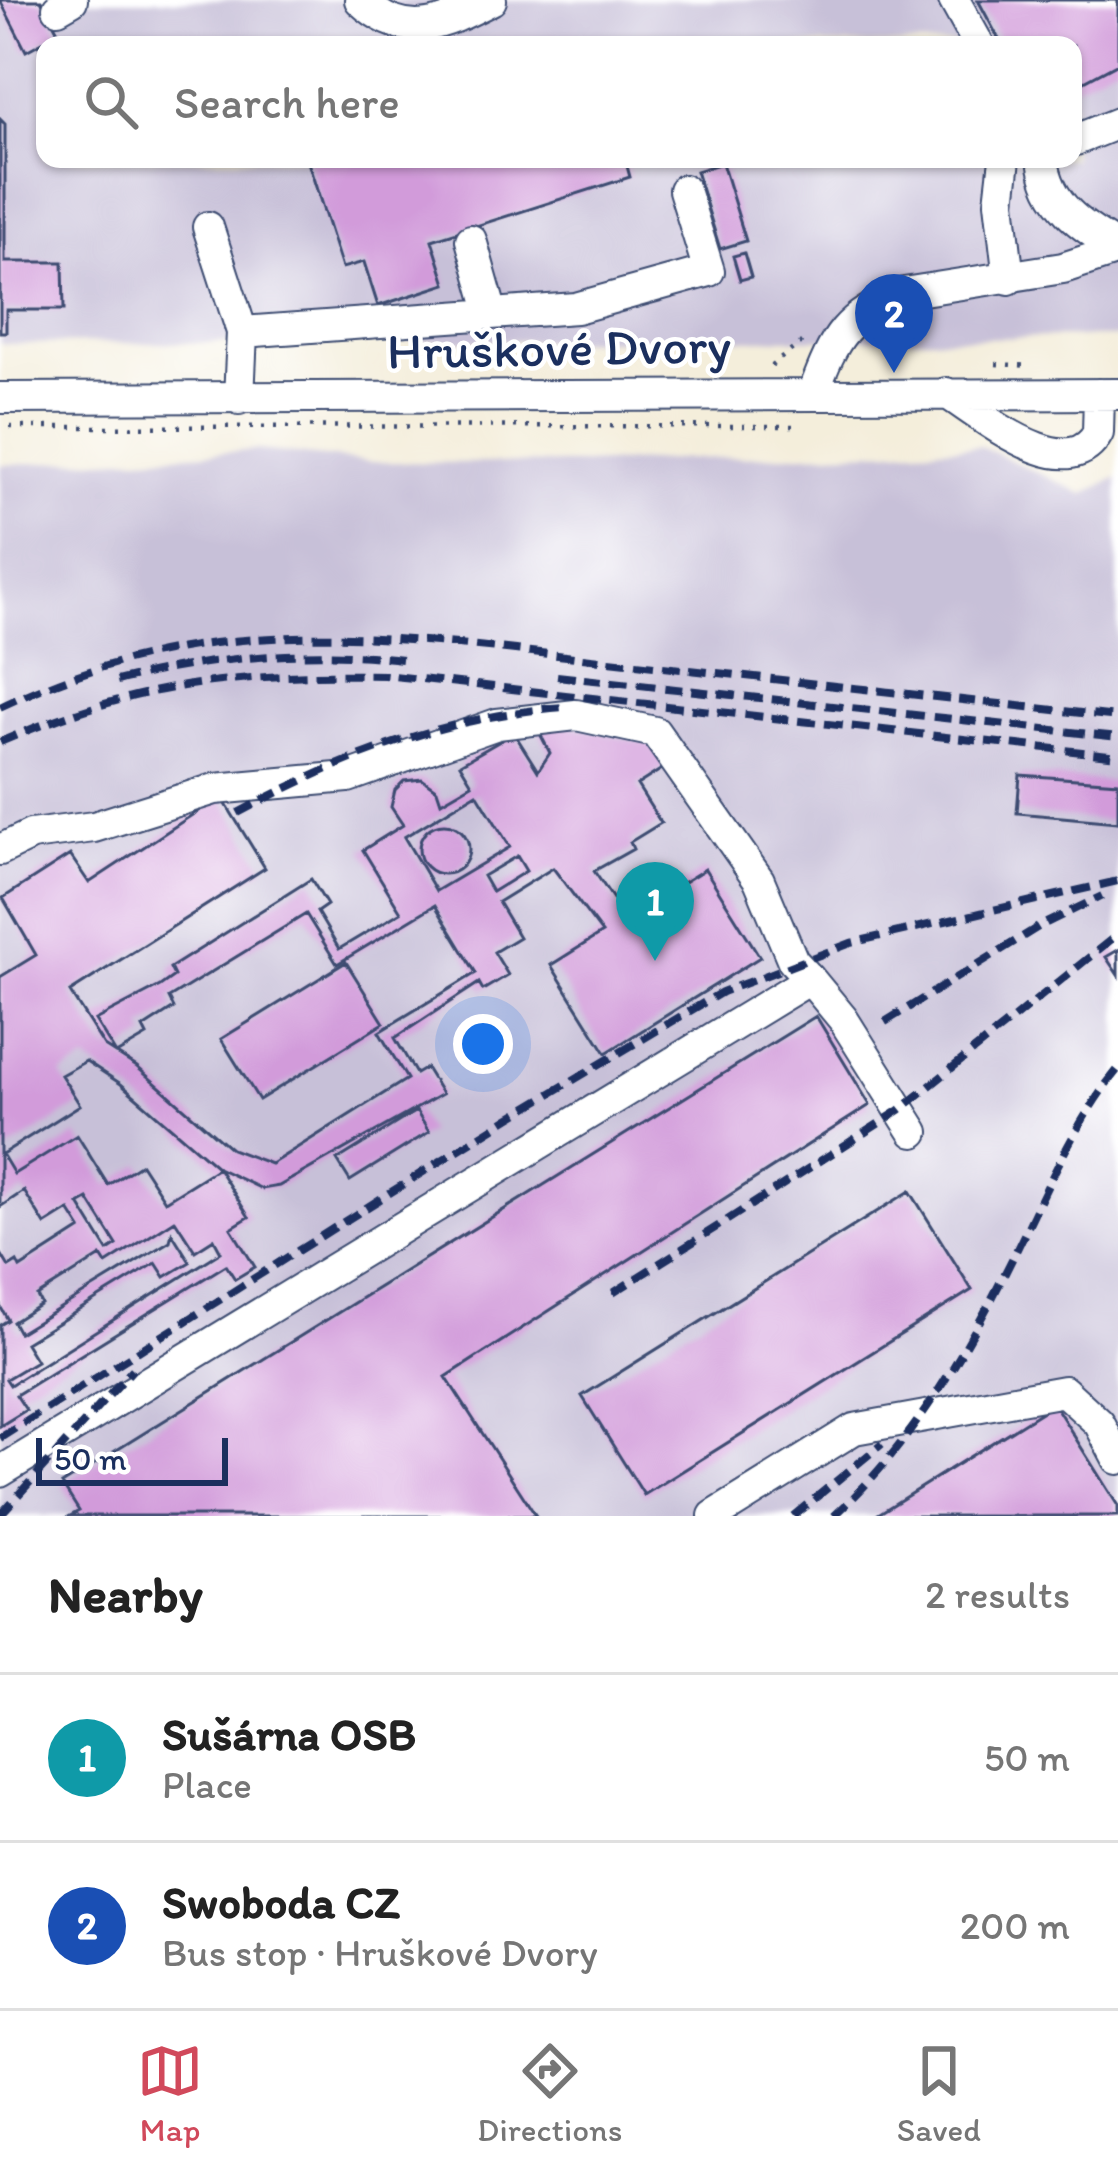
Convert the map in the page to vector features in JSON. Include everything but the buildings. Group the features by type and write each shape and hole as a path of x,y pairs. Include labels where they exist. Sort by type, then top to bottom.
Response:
{"street":[{"path":"360,0 381,20 424,28 491,0"},
{"path":"954,0 974,36"},
{"path":"1082,137 1118,123"},
{"path":"1004,168 1000,202 1010,279"},
{"path":"1044,168 1067,214 1118,249"},
{"path":"242,332 576,308 709,272 684,190"},
{"path":"208,227 242,332 239,399"},
{"path":"471,240 492,314"},
{"path":"813,394 834,338 859,314 904,293 1010,279 1118,249"},
{"path":"946,393 1020,440 1065,455 1082,451 1098,433 1108,394"},
{"name":"Hruškové Dvory","path":"0,398 1108,394"},
{"path":"0,850 31,835 94,827 215,789 348,777 497,724 576,715 655,732 759,880 793,961 843,1019 914,1132"},
{"path":"0,1472 810,979"},
{"path":"714,1516 854,1429 1064,1391 1099,1423 1118,1459"}],"path":[{"path":"994,364 1031,364 1031,393"},
{"path":"0,421 22,430 824,425"}],"shaded area":[{"path":"0,0 1118,0 1118,337 0,344"},
{"path":"980,446 1084,494 1118,477 1118,1516 0,1516 0,465 259,450 371,462 584,464"}],"railway":[{"path":"0,707 83,673 164,652 244,640 323,637 484,647 1118,717"},
{"path":"117,681 259,657 330,654 402,659"},
{"path":"0,742 98,706 189,685 282,676 385,675 1118,756"},
{"path":"557,676 1118,737"},
{"path":"238,813 396,742 478,719 565,707"},
{"path":"0,1438 509,1118 722,992 851,943 1118,881"},
{"path":"885,1022 1040,926 1102,896"},
{"path":"613,1293 900,1110 1118,934"},
{"path":"834,1516 891,1456 939,1389 981,1318 1076,1132 1118,1069"},
{"path":"0,1515 133,1369"},
{"path":"793,1516 882,1444"}],"place":[{"name":"Swoboda CZ","path":"894,373"},
{"name":"Sušárna OSB","path":"655,961"}]}
